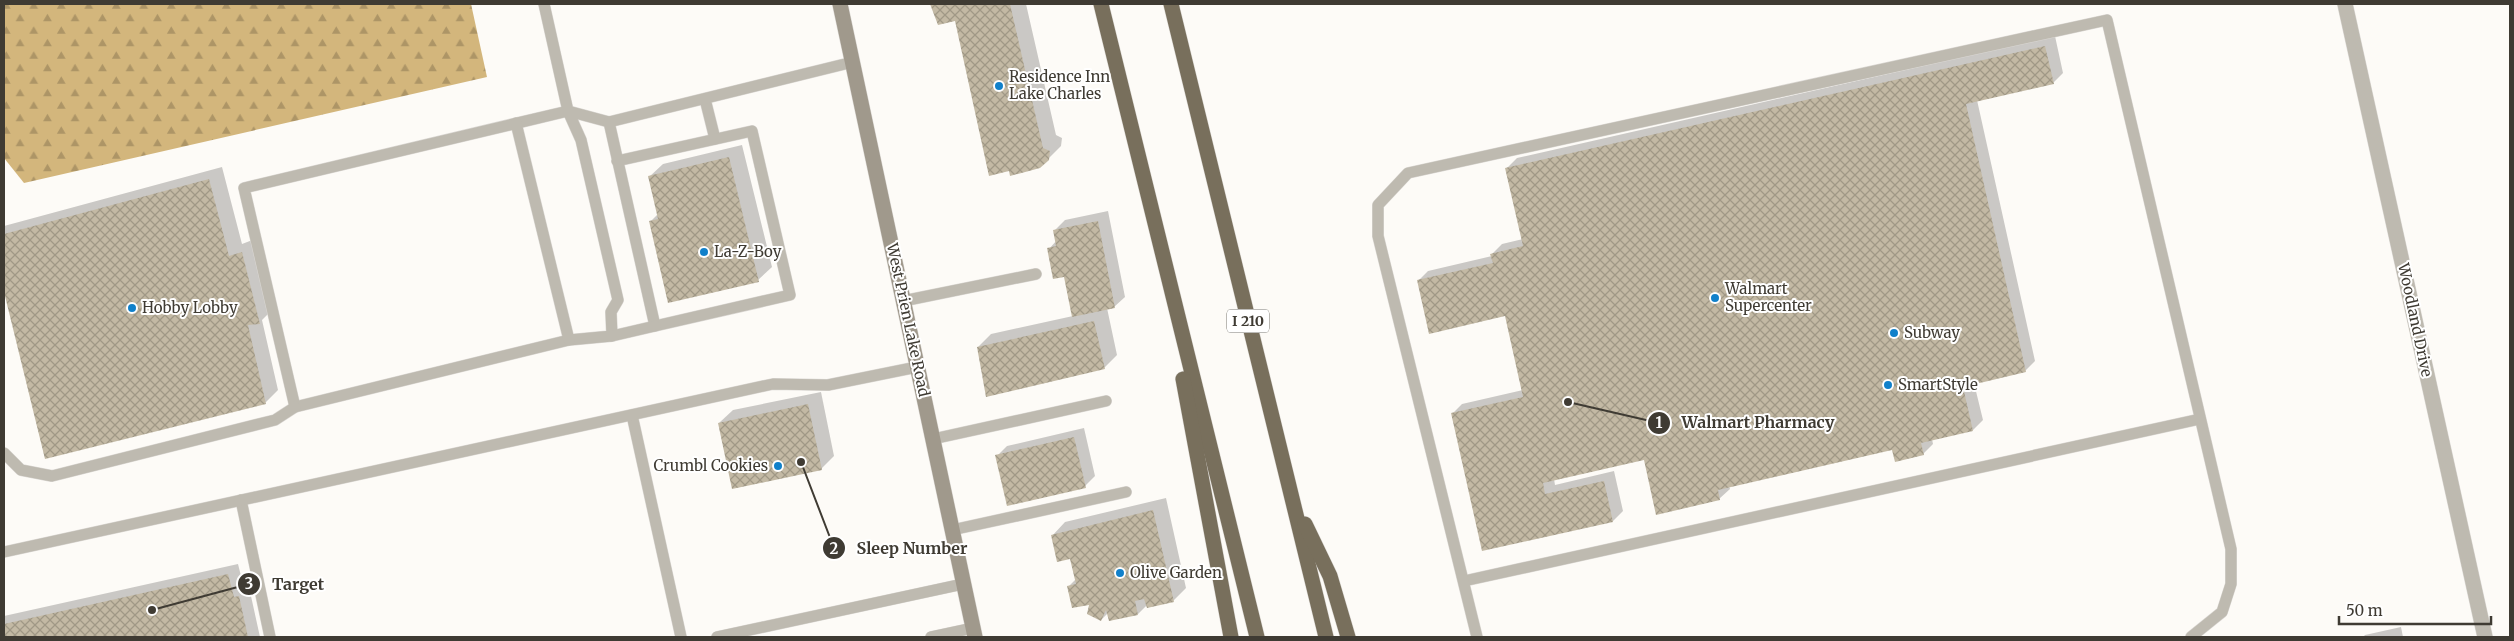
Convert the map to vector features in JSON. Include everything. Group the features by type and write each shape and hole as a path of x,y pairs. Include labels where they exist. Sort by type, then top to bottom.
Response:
{"highway":[{"path":"1101,4 1257,637"},
{"name":"I 210","path":"1171,4 1326,637"},
{"path":"1156,232 1231,637"},
{"path":"1291,496 1330,576 1348,637"}],"street":[{"name":"West Prien Lake Road","path":"840,4 974,633"},
{"name":"Woodland Drive","path":"2345,4 2485,637"}],"lane":[{"path":"544,4 568,111 581,140 618,300 611,312 612,336"},
{"path":"1477,637 1378,236 1378,205 1408,173 2108,20 2231,550 2232,584 2222,612 2191,637"},
{"path":"296,407 244,188 568,111 609,122 853,62"},
{"path":"705,99 715,139"},
{"path":"609,122 655,326"},
{"path":"516,124 569,340"},
{"path":"4,453 21,470 52,476 275,420 296,407 569,340 612,336 790,295 752,131 617,161"},
{"path":"903,301 1036,274"},
{"path":"4,552 773,384 828,386 917,367"},
{"path":"933,439 1106,401"},
{"path":"632,415 681,637"},
{"path":"1464,581 2200,419"},
{"path":"952,530 1126,492"},
{"path":"241,500 270,637"},
{"path":"718,637 964,584"},
{"path":"931,637 974,633"}],"green space":[{"path":"4,4 471,4 487,77 24,183 4,158"}],"building":[{"name":"Residence Inn Lake Charles","path":"930,4 1010,4 1043,148 1050,151 1049,160 1040,168 1010,176 1009,171 989,176 955,21 938,25"},
{"name":"Walmart Supercenter","path":"2045,46 2054,84 1966,104 2026,372 1963,387 1973,431 1921,443 1924,455 1895,462 1892,450 1718,490 1720,500 1656,515 1644,460 1543,483 1545,494 1604,481 1613,522 1482,551 1451,413 1523,397 1505,316 1429,334 1417,280 1493,263 1490,254 1523,246 1505,168"},
{"name":"La-Z-Boy","path":"729,157 759,282 668,303 649,221 658,219 648,176"},
{"name":"Hobby Lobby","path":"209,179 229,256 242,252 260,324 248,325 266,404 45,459 4,292 4,234"},
{"path":"1098,221 1115,308 1072,317 1064,277 1053,279 1047,248 1056,246 1053,230"},
{"path":"1094,321 1105,369 986,397 977,347"},
{"path":"808,404 822,470 732,489 718,423"},
{"path":"1074,437 1086,488 1007,506 995,455"},
{"name":"Olive Garden","path":"1153,510 1174,602 1147,608 1144,599 1135,601 1138,615 1109,621 1106,610 1101,621 1087,614 1089,605 1072,608 1067,586 1076,584 1070,559 1057,562 1051,535"},
{"path":"228,574 234,597 239,596 248,637 4,637 4,624"}],"place":[{"name":"Residence Inn Lake Charles","path":"999,86"},
{"name":"La-Z-Boy","path":"704,252"},
{"name":"Walmart Supercenter","path":"1715,298"},
{"name":"Hobby Lobby","path":"132,308"},
{"name":"Subway","path":"1894,333"},
{"name":"SmartStyle","path":"1888,385"},
{"name":"Walmart Pharmacy","path":"1568,402"},
{"name":"Sleep Number","path":"801,462"},
{"name":"Crumbl Cookies","path":"778,466"},
{"name":"Olive Garden","path":"1120,573"},
{"name":"Target","path":"152,610"}]}
